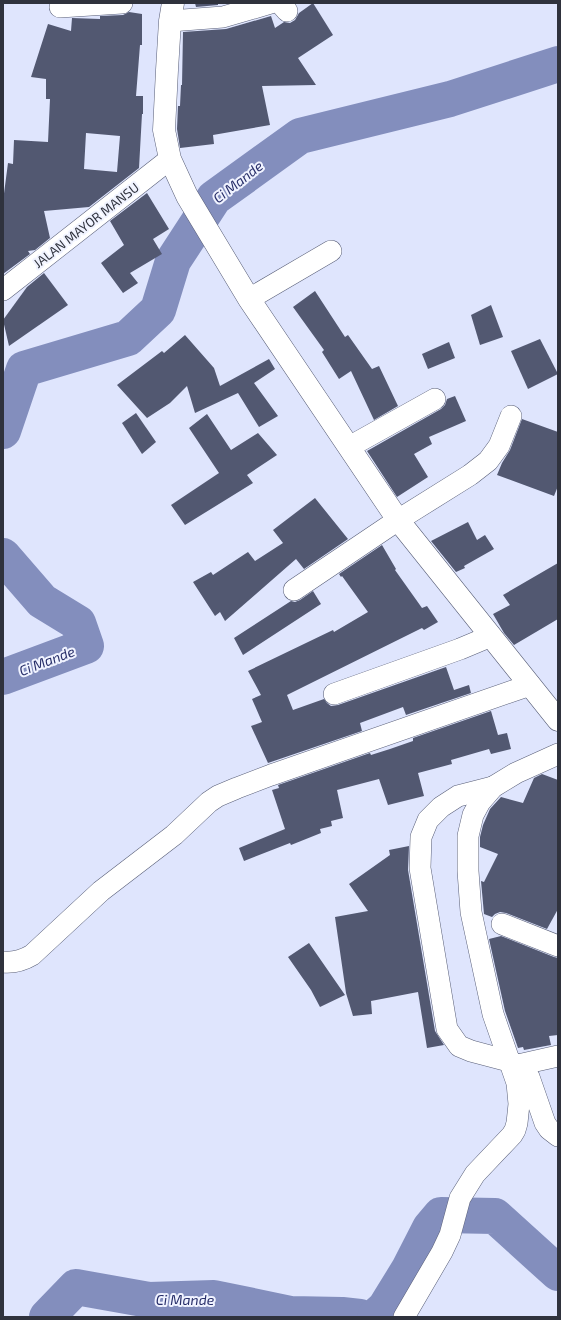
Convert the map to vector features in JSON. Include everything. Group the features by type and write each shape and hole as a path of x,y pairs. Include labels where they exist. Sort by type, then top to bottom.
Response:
{"main road":[{"path":"172,12 164,130 170,159 187,196 249,300 398,520 558,720"}],"street":[{"path":"60,7 122,3"},
{"path":"172,12 223,17 279,6"},
{"name":"JALAN MAYOR MANSU","path":"3,290 170,159"},
{"path":"249,300 331,251"},
{"path":"349,447 435,399"},
{"path":"294,590 398,520 470,475 488,461 499,446 512,416"},
{"path":"334,694 460,649 491,636"},
{"path":"3,962 12,963 23,960 32,955 101,891 174,835 209,802 218,796 271,775 530,685"},
{"path":"558,754 516,773 493,787 458,796 441,806 428,820 421,837 420,868 447,1029 459,1046 513,1063 524,1070 529,1077 547,1126 558,1136"},
{"path":"404,1317 442,1252 450,1234 460,1198 475,1174 512,1135 517,1123 519,1104 517,1083 513,1063 493,1014 471,912 468,871 468,836 473,815 480,802 493,787"},
{"path":"502,924 558,946"},
{"path":"513,1063 558,1056"}],"building":[{"path":"195,3 218,3 218,5 196,7"},
{"path":"313,3 333,35 298,58 316,85 262,86 270,125 213,135 214,144 180,148 177,129 178,106 180,106 182,85 183,32 226,29 271,16 275,28 284,22 290,23 295,20 299,13"},
{"path":"129,12 142,14 142,45 140,45 136,96 143,96 139,168 89,207 44,211 50,238 35,250 28,251 30,254 3,274 3,201 8,163 13,164 14,140 48,142 50,99 46,99 46,79 31,77 48,24 71,31 72,18 100,19 100,16 123,15","holes":["86,133 120,136 117,172 84,169"]},
{"path":"147,193 169,229 153,239 162,254 130,273 138,283 123,293 101,263 124,245 110,221"},
{"path":"44,273 68,305 9,346 3,320 27,287"},
{"path":"315,291 345,337 348,335 372,369 379,366 398,406 374,420 351,371 339,379 322,352 324,350 293,307"},
{"path":"491,305 503,337 480,345 471,315"},
{"path":"185,335 214,368 220,386 269,359 275,369 254,383 278,416 259,427 238,393 195,413 187,386 170,403 147,418 117,385 162,351 164,353"},
{"path":"540,339 558,374 528,389 511,351"},
{"path":"449,342 455,358 428,369 422,354"},
{"path":"455,396 466,421 429,437 432,444 414,454 428,477 397,497 367,451 441,409 445,405 447,399"},
{"path":"136,413 156,442 142,454 122,423"},
{"path":"207,414 231,450 258,433 277,455 247,475 253,483 185,525 171,505 219,473 189,428"},
{"path":"522,419 558,432 558,486 554,496 497,475 510,450"},
{"path":"315,498 348,539 304,569 296,559 225,621 220,612 215,616 193,582 211,572 213,575 248,552 255,561 283,543 273,530"},
{"path":"468,522 477,540 485,535 494,549 464,566 465,568 456,572 431,541"},
{"path":"382,545 396,569 395,570 422,608 427,606 438,622 424,630 422,628 287,695 293,710 324,699 331,706 338,705 446,667 454,690 469,685 471,693 406,715 403,707 360,723 362,731 268,763 251,726 262,722 252,699 261,695 248,671 333,630 334,632 368,612 339,574"},
{"path":"558,563 558,619 514,645 504,633 493,614 510,605 503,595"},
{"path":"313,591 321,604 243,655 234,638 291,601 295,602 300,600"},
{"path":"491,711 498,735 507,733 511,749 491,754 489,749 451,760 452,764 418,773 424,796 388,805 379,779 337,790 343,818 331,821 332,826 320,829 321,833 244,861 239,848 285,829 272,790 279,788 278,785 370,753 371,755 390,749 413,741 413,738"},
{"path":"542,774 558,780 558,909 547,929 506,913 500,912 492,917 484,914 481,881 484,882 498,854 480,847 480,837 483,825 490,809 501,797 523,803 534,778"},
{"path":"409,846 408,870 435,1031 444,1045 427,1048 418,992 371,1001 372,1014 353,1016 346,993 335,917 368,911 349,884 390,855 389,850"},
{"path":"501,936 558,958 558,1035 549,1036 551,1045 524,1050 523,1047 518,1048 505,1011 489,939"},
{"path":"309,943 345,995 320,1007 311,990 288,957"}],"waterway":[{"name":"Ci Mande","path":"3,431 24,369 128,338 158,310 173,261 214,198 300,136 450,99 558,64"},
{"name":"Ci Mande","path":"3,556 42,601 78,623 86,646 3,677"},
{"name":"Ci Mande","path":"375,1317 385,1308 409,1269 430,1228 441,1215 495,1216 558,1273"},
{"name":"Ci Mande","path":"47,1317 76,1287 149,1300 214,1298 291,1314 342,1315 360,1317"}]}
